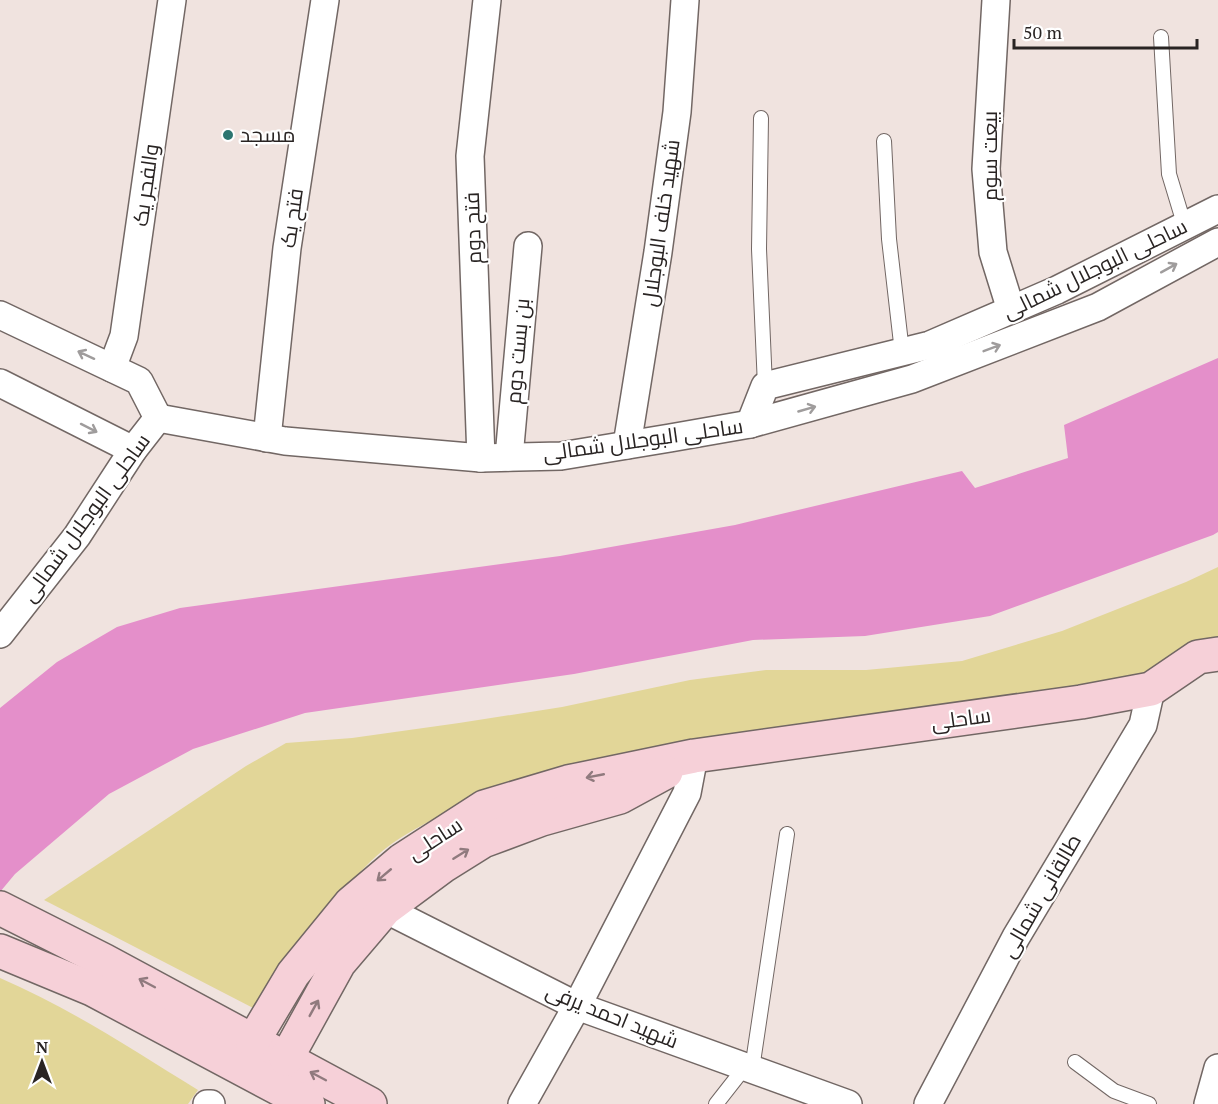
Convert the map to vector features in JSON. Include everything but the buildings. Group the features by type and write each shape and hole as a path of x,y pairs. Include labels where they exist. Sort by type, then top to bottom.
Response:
{"main road":[{"name":"ساحلی","path":"253,1041 293,974 351,903 402,860 484,807 568,782 694,756 1081,702 1151,689 1198,657 1218,654"},
{"name":"ساحلی","path":"286,1059 339,963 385,909 483,840 542,819 620,797 694,756"},
{"path":"12,914 105,961 370,1104"},
{"path":"0,951 92,989 308,1104"}],"street":[{"name":"والفجر یک","path":"112,368 124,336 172,0"},
{"name":"فتح یک","path":"267,438 287,248 325,0"},
{"name":"فتح دوم","path":"481,458 470,156 487,0"},
{"name":"شهید خلف البوجلال","path":"627,445 674,135 685,0"},
{"name":"بیعت سوم","path":"996,0 986,169 993,252 1011,310"},
{"name":"ساحلی البوجلال شمالی","path":"765,386 930,345 1011,310 1218,209"},
{"name":"ساحلی البوجلال شمالی","path":"0,634 77,536 133,450 158,418 267,438 481,458 561,456 750,424 912,379 1098,307 1218,242"},
{"name":"بن بست دوم","path":"509,457 528,246"},
{"path":"0,315 139,381 158,418"},
{"path":"0,382 133,450"},
{"path":"750,424 765,386"},
{"name":"طالقانی شمالی","path":"928,1104 1016,937 1143,725 1151,689"},
{"path":"522,1104 577,1006 687,793 694,756"},
{"name":"شهید احمد یرفی","path":"385,909 577,1006 848,1104"},
{"path":"1209,1104 1218,1068"}],"lane":[{"path":"1161,37 1169,174 1185,226"},
{"path":"761,118 759,249 765,386"},
{"path":"884,141 890,239 902,352"},
{"path":"716,1104 749,1068 787,834"},
{"path":"1075,1062 1114,1091 1149,1104"}],"shaded area":[{"path":"1218,358 1218,532 1213,535 990,616 865,636 753,640 574,674 305,713 193,749 109,794 15,874 0,892 0,708 57,662 117,627 180,608 560,556 735,525 962,471 975,488 1068,458 1064,425"},
{"path":"1218,567 1218,642 1138,678 476,797 408,833 371,861 325,914 257,1010 44,900 246,766 286,743 352,738 459,723 562,707 690,680 766,670 866,670 962,661 1062,631"},
{"path":"0,978 76,1016 198,1090 188,1104 0,1104"}],"place":[{"name":"مسجد","path":"228,135"}]}
